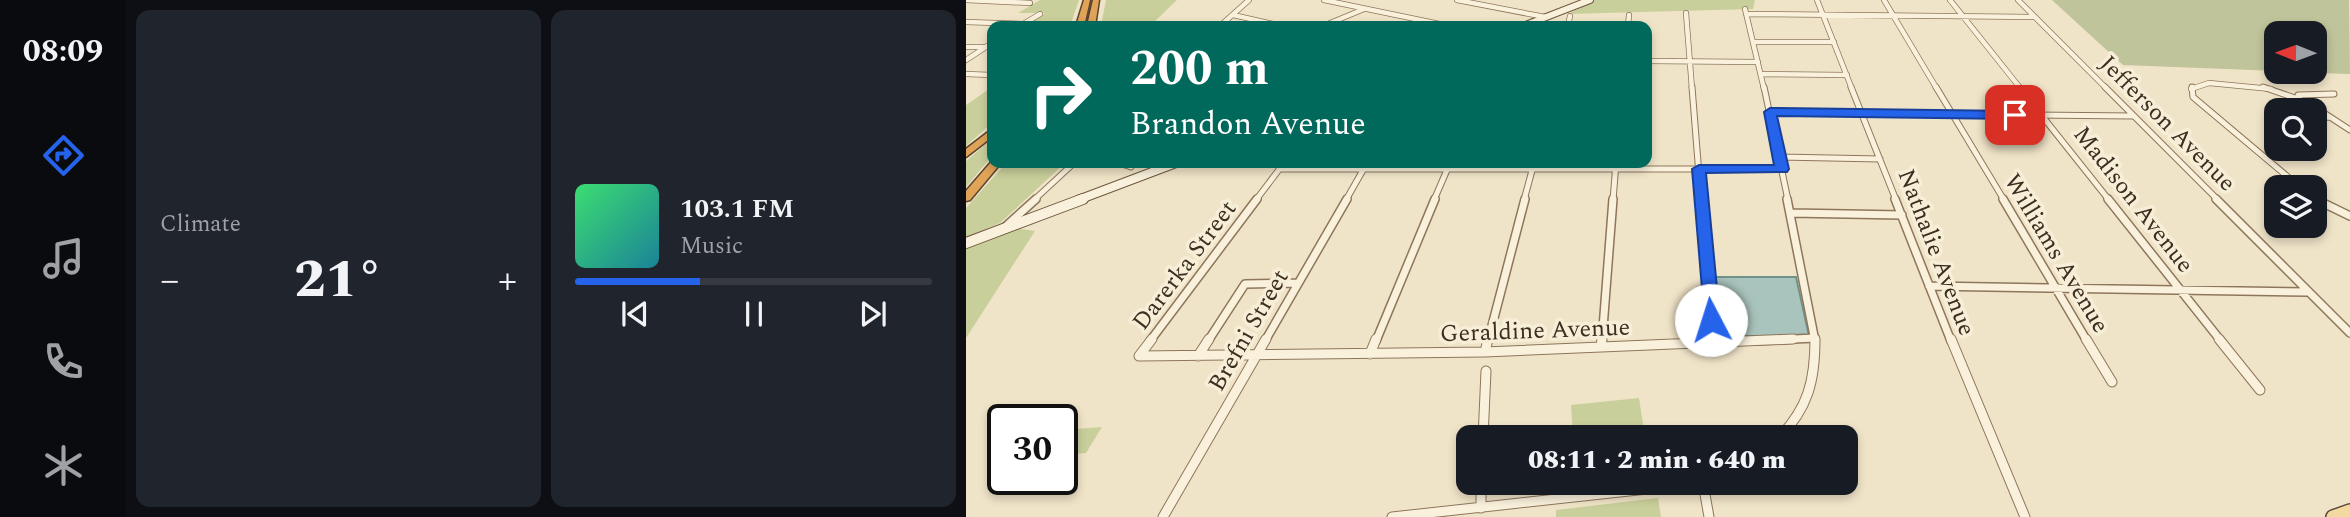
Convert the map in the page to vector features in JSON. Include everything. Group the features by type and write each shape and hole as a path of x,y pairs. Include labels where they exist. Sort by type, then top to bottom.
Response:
{"highway":[{"path":"1081,21 1087,0"},
{"path":"1092,21 1096,0"},
{"path":"966,154 987,136"},
{"path":"966,198 992,168"}],"main road":[{"path":"1535,21 1586,0"},
{"path":"966,243 1163,168"},
{"path":"2333,517 2350,511"}],"street":[{"path":"966,0 1030,3"},
{"path":"1226,21 1249,0"},
{"path":"1324,0 1426,21"},
{"path":"1349,5 1360,0"},
{"path":"1457,0 1545,17"},
{"name":"Nathalie Avenue","path":"1817,0 1929,286 2025,517"},
{"name":"Williams Avenue","path":"1884,0 2112,382"},
{"name":"Madison Avenue","path":"1950,0 2260,390"},
{"name":"Jefferson Avenue","path":"2018,0 2350,333"},
{"path":"1335,21 1365,8"},
{"path":"1792,425 1805,411 1816,372 1815,338 1780,158 1746,12 2035,17"},
{"path":"1686,13 1713,342"},
{"path":"1028,21 1040,14"},
{"path":"1233,15 1260,21"},
{"path":"1628,21 1629,15"},
{"path":"1568,21 1570,16"},
{"path":"966,22 987,23"},
{"path":"1753,42 1834,43"},
{"path":"966,47 985,47"},
{"path":"966,60 985,47"},
{"path":"1652,61 1758,62"},
{"path":"966,74 987,75"},
{"path":"1761,74 1847,75"},
{"path":"2286,175 2193,97 2191,88 2205,84 2253,85 2297,95 2334,94"},
{"path":"2297,95 2350,130"},
{"path":"1770,112 2134,116"},
{"path":"2327,117 2331,117"},
{"path":"1780,158 1880,159"},
{"path":"1652,167 1782,169"},
{"path":"1004,227 1069,168"},
{"name":"Darerka Street","path":"1139,356 1280,168"},
{"name":"Brefni Street","path":"1163,517 1365,168"},
{"path":"1370,354 1448,168"},
{"path":"1485,352 1532,168"},
{"path":"1601,347 1616,168"},
{"path":"2327,205 2350,216"},
{"path":"1791,213 1902,215"},
{"path":"1198,356 1245,284 1298,283"},
{"path":"1929,286 2309,292"},
{"name":"Geraldine Avenue","path":"1139,356 1485,352 1815,338"},
{"path":"1483,425 1486,370"},
{"path":"1480,508 1481,495"},
{"path":"1392,517 1595,495"},
{"path":"1704,495 1709,517"}],"green space":[{"path":"1040,0 1079,0 1072,21 1033,21 1045,13 1018,13"},
{"path":"1106,0 1177,0 1155,21 1102,21"},
{"path":"1595,0 1755,0 1753,9 1568,14"},
{"path":"2052,0 2349,0 2350,74 2328,73 2328,21 2264,21 2264,70 2123,65"},
{"path":"987,90 987,127 966,146 966,105"},
{"path":"987,143 987,162 966,187 966,161"},
{"path":"1002,168 1060,168 1000,223 966,237 966,208"},
{"path":"1014,228 1035,231 966,338 966,248"},
{"path":"1639,398 1643,425 1572,425 1571,405"},
{"path":"1102,427 1086,453 1078,454 1078,429"},
{"path":"1658,498 1661,517 1556,517 1556,510"}],"water":[{"path":"1715,277 1796,277 1809,336 1720,336"}],"route":[{"path":"1711,320 1699,169 1782,169 1770,112 2015,115"}]}
